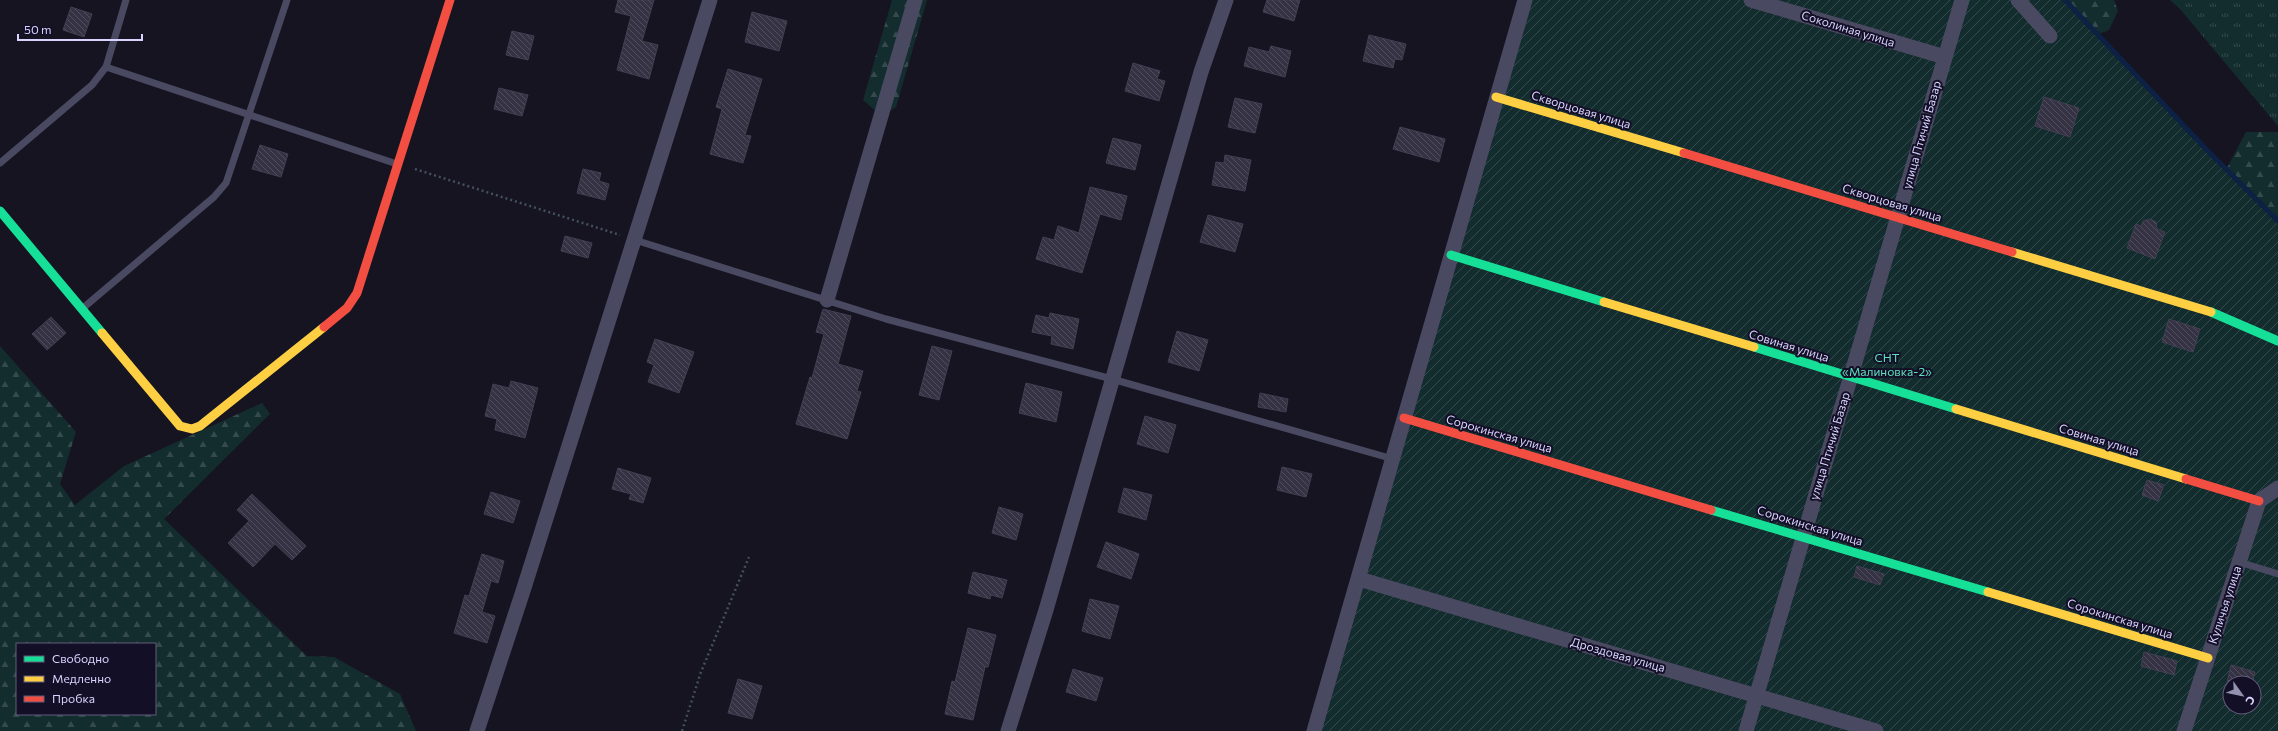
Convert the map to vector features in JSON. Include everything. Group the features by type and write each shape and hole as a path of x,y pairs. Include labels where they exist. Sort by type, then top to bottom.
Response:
{"street":[{"path":"0,211 180,426 192,429 200,426 347,308 357,293 450,0"},
{"path":"477,731 635,240 710,0"},
{"path":"827,300 914,0"},
{"path":"1008,731 1201,72 1226,0"},
{"path":"1314,731 1525,0"},
{"name":"Соколиная улица","path":"1751,0 1944,57"},
{"name":"улица Птичий Базар","path":"1746,731 1962,0"},
{"path":"2018,0 2050,36"},
{"name":"Скворцовая улица","path":"1496,97 2218,314 2278,341"},
{"name":"Совиная улица","path":"1451,255 2259,500"},
{"name":"Сорокинская улица","path":"1404,418 2208,658"},
{"path":"2259,500 2278,488"},
{"name":"Куличья улица","path":"2184,731 2259,500"},
{"name":"Дроздовая улица","path":"1359,579 1876,731"}],"lane":[{"path":"0,163 92,85 106,67 126,0"},
{"path":"82,309 214,197 226,183 287,0"},
{"path":"106,67 397,164"},
{"path":"635,240 886,319 1112,379 1393,459"},
{"path":"2239,562 2278,574"}],"path":[{"path":"397,164 635,240"},
{"path":"682,731 701,672 749,557"}],"green space":[{"path":"892,0 927,0 896,107 887,113 879,114 863,100"},
{"name":"СНТ «Малиновка-2»","path":"1525,0 2065,0 2207,150 2278,221 2278,731 1314,731"},
{"path":"2043,0 2114,0 2118,11 2109,30 2091,37"},
{"path":"2170,0 2278,0 2278,126 2180,9"},
{"path":"2246,132 2278,132 2278,272 2205,209"},
{"path":"0,346 76,432 60,484 75,505 124,466 262,403 270,414 164,519 307,656 334,657 400,694 416,731 0,731"}],"building":[{"path":"618,0 654,0 642,41 658,45 649,79 617,70 631,16 615,12"},
{"path":"1267,0 1300,0 1294,21 1263,12"},
{"path":"71,7 92,14 84,37 63,30"},
{"path":"752,12 787,21 779,51 745,42"},
{"path":"512,31 534,36 528,60 506,55"},
{"path":"1369,35 1406,44 1402,60 1395,59 1393,68 1363,61"},
{"path":"1271,46 1291,51 1285,77 1244,66 1249,47 1269,52"},
{"path":"1133,63 1160,71 1157,79 1165,81 1159,101 1125,91"},
{"path":"728,69 762,79 745,135 751,136 743,163 710,154 722,109 716,107"},
{"path":"499,88 528,95 522,116 494,109"},
{"path":"2044,97 2079,108 2070,137 2035,126"},
{"path":"1235,98 1262,104 1255,133 1228,127"},
{"path":"1400,127 1445,139 1439,162 1393,149"},
{"path":"1113,138 1141,145 1135,170 1106,163"},
{"path":"260,145 288,154 281,177 252,169"},
{"path":"1225,155 1251,160 1245,191 1212,185 1216,162 1224,163"},
{"path":"583,169 601,173 599,181 609,184 605,200 577,193"},
{"path":"1090,187 1127,196 1121,220 1100,214 1082,273 1036,259 1043,237 1054,240 1058,226 1079,233"},
{"path":"1208,215 1243,224 1235,252 1200,242"},
{"path":"2150,219 2156,222 2157,229 2165,232 2155,259 2127,248 2136,224 2141,226 2143,221"},
{"path":"565,236 592,243 588,258 561,251"},
{"path":"823,309 851,316 838,364 863,371 857,391 861,392 847,439 796,424 810,377 812,378 824,334 816,332"},
{"path":"1050,313 1079,319 1073,349 1051,344 1052,336 1032,332 1036,315 1049,318"},
{"path":"51,317 66,333 47,350 32,334"},
{"path":"2169,319 2200,329 2193,352 2162,342"},
{"path":"1177,331 1208,340 1199,371 1168,362"},
{"path":"655,339 694,352 679,393 648,382 654,365 647,362"},
{"path":"932,346 952,351 939,400 919,395"},
{"path":"511,381 538,388 525,438 495,430 497,419 485,416 493,384 509,388"},
{"path":"1026,383 1062,392 1056,422 1019,413"},
{"path":"1260,393 1288,399 1286,412 1258,407"},
{"path":"1145,416 1176,425 1168,453 1137,444"},
{"path":"1282,467 1312,474 1306,497 1277,490"},
{"path":"618,468 651,478 643,503 629,499 631,494 612,489"},
{"path":"2147,480 2164,485 2158,501 2142,495"},
{"path":"1124,488 1152,495 1146,520 1118,512"},
{"path":"491,492 520,501 513,523 484,514"},
{"path":"252,494 306,546 292,560 275,544 253,567 228,543 249,521 237,510"},
{"path":"999,507 1023,514 1016,540 992,533"},
{"path":"1106,542 1139,554 1131,579 1097,567"},
{"path":"482,554 504,561 498,583 491,581 482,612 495,616 487,643 454,633 465,595 469,596"},
{"path":"1857,566 1884,574 1880,585 1854,577"},
{"path":"973,572 1007,580 1002,598 991,595 990,599 968,593"},
{"path":"1090,599 1119,606 1110,639 1082,631"},
{"path":"968,628 996,635 988,667 985,667 973,720 945,714 952,681 955,682"},
{"path":"2144,652 2177,661 2174,675 2141,666"},
{"path":"2231,665 2255,672 2254,675 2229,675"},
{"path":"1073,669 1103,678 1096,701 1066,692"},
{"path":"738,679 762,686 752,719 728,713"}],"waterway":[{"path":"2065,0 2207,150 2278,221"}],"traffic: fast":[{"path":"0,211 102,333"},
{"path":"1451,255 1604,302"},
{"path":"2211,312 2278,341"},
{"path":"1754,347 1956,409"},
{"path":"1711,510 1988,592"}],"traffic: slow":[{"path":"1496,97 1684,153"},
{"path":"2012,252 2211,312"},
{"path":"1604,302 1754,347"},
{"path":"102,333 180,426 192,429 200,426 324,327"},
{"path":"1956,409 2186,479"},
{"path":"1988,592 2208,658"}],"traffic: jam":[{"path":"324,327 347,308 357,293 450,0"},
{"path":"1684,153 2012,252"},
{"path":"1404,418 1711,510"},
{"path":"2186,479 2259,501"}]}
